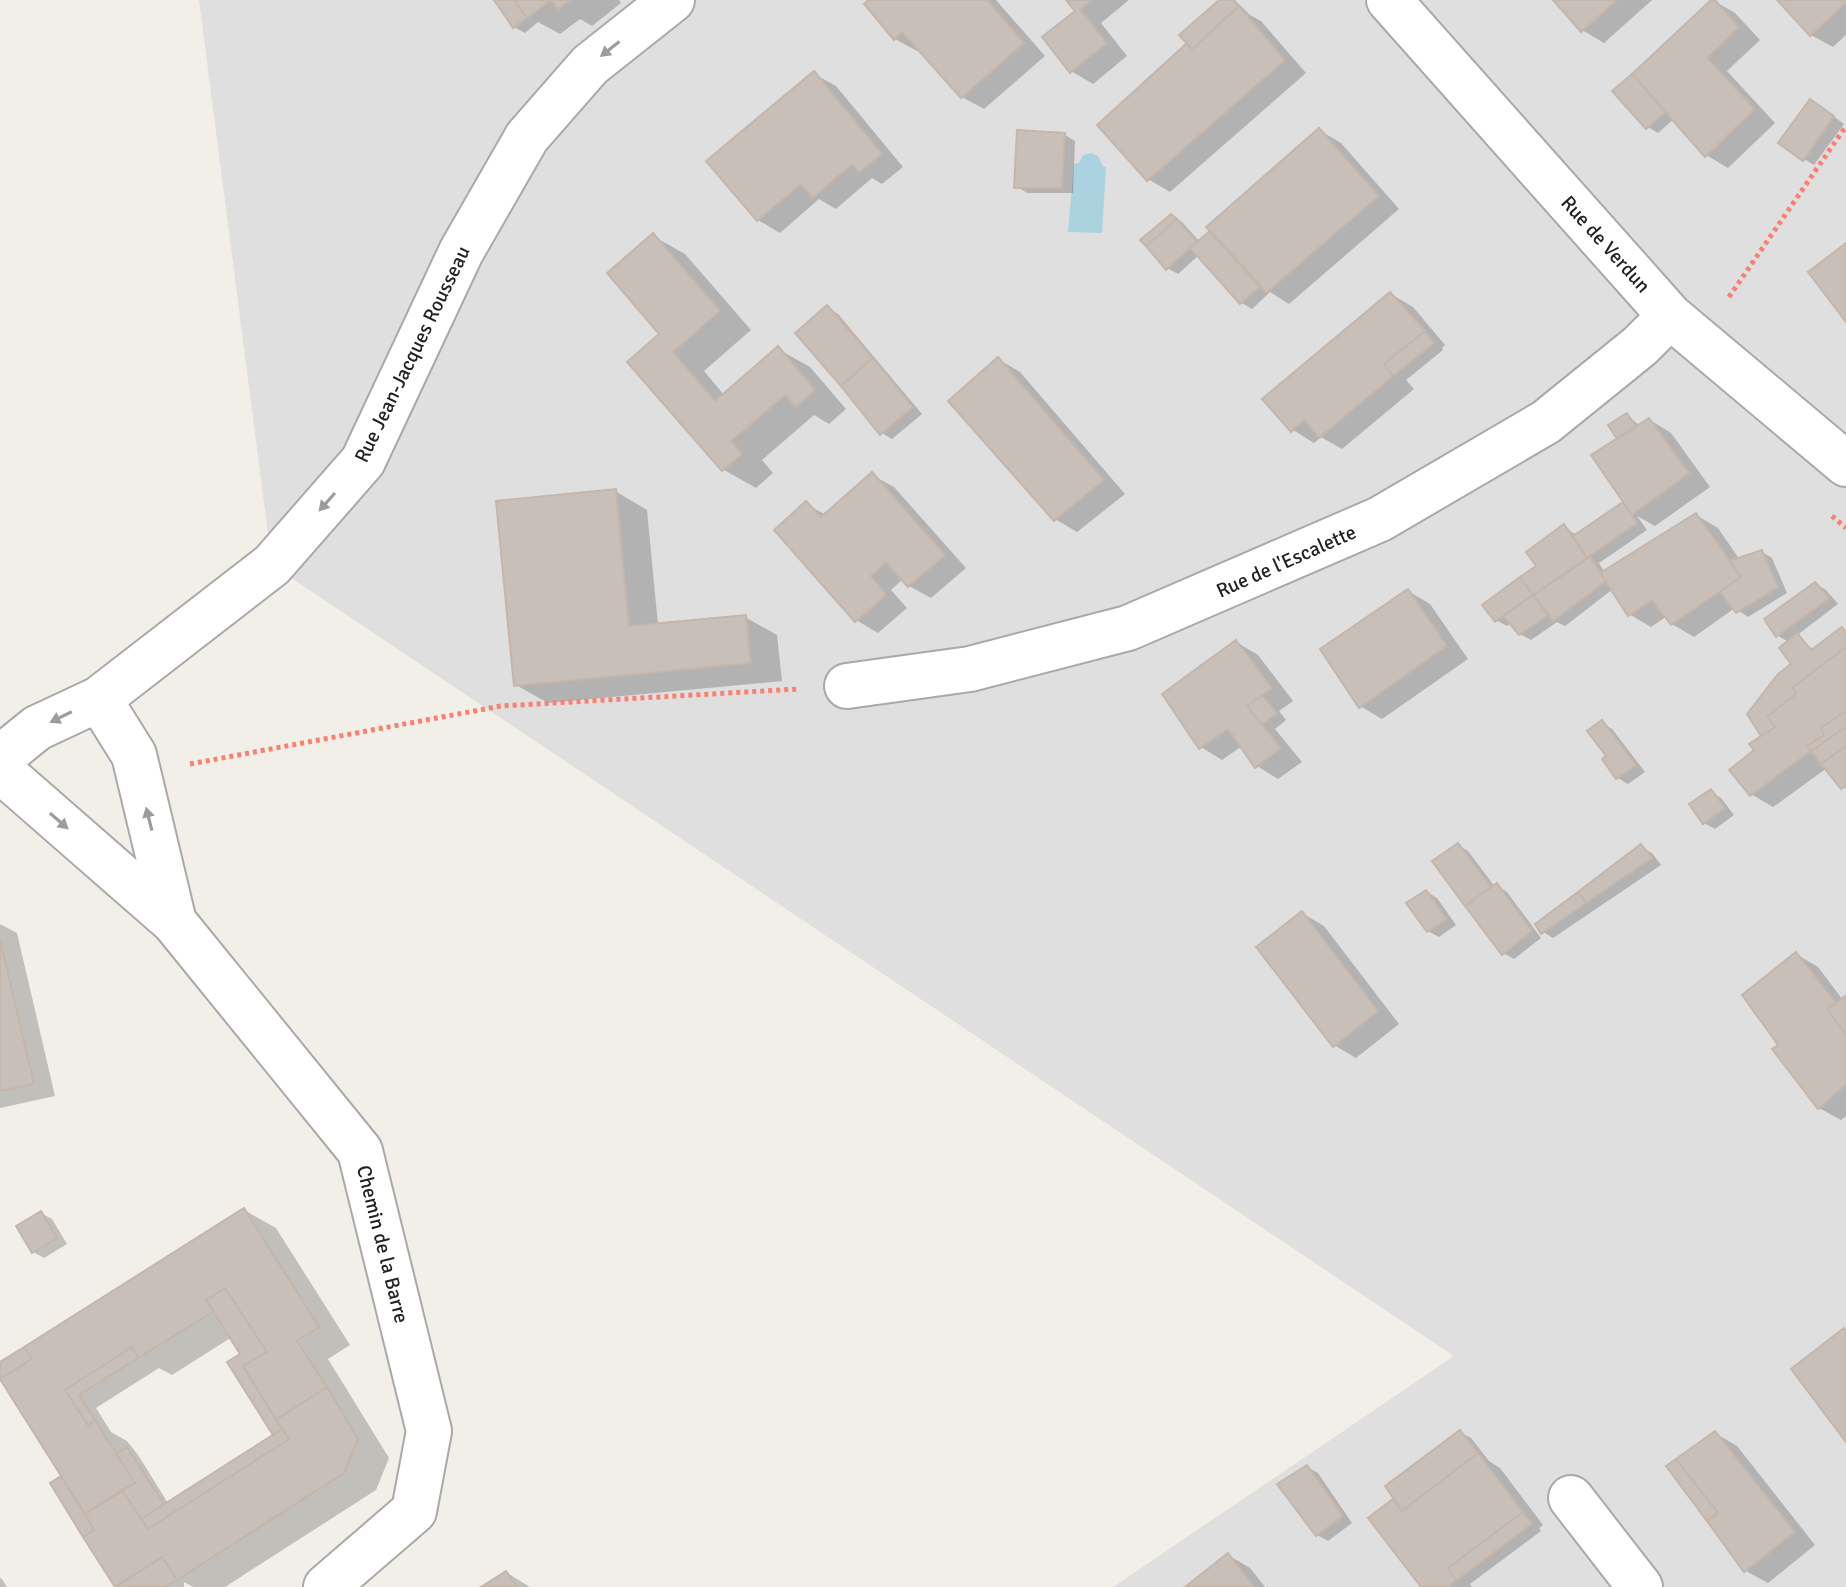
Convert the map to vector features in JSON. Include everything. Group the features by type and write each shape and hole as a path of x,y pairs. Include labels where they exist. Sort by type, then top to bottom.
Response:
{"street":[{"name":"Rue Jean-Jacques Rousseau","path":"0,758 37,728 99,699 272,565 363,461 461,252 527,137 590,65 672,0"},
{"name":"Rue de Verdun","path":"1389,0 1683,328 1846,464"},
{"name":"Rue de l'Escalette","path":"847,686 970,669 1128,628 1380,519 1546,422 1640,346 1683,328"},
{"name":"Chemin de la Barre","path":"99,699 134,755 174,922"},
{"name":"Chemin de la Barre","path":"0,770 174,922 360,1151 429,1431 414,1511 326,1587"},
{"path":"1571,1498 1640,1587"}],"path":[{"path":"1683,328 1728,299 1846,126"},
{"path":"138,774 501,706 847,686"}],"shaded area":[{"path":"199,0 1846,0 1846,1587 1113,1587 1454,1356 272,565"}],"water":[{"path":"1091,153 1098,156 1106,167 1102,233 1068,232 1074,164 1079,163 1083,155"}],"building":[{"path":"494,0 514,0 527,18 513,28"},
{"path":"514,0 551,0 527,18"},
{"path":"551,0 570,0 558,9"},
{"path":"868,0 987,0 1024,43 961,98 902,32 894,40 864,4"},
{"path":"1066,0 1092,0 1080,10 1107,43 1070,73 1042,37 1075,11"},
{"path":"1219,0 1233,0 1239,6 1192,49 1179,35"},
{"path":"1553,0 1617,0 1581,32"},
{"path":"1711,0 1715,0 1739,27 1707,58 1755,109 1705,157 1632,74"},
{"path":"1777,0 1846,0 1846,3 1810,36"},
{"path":"1239,6 1285,60 1147,181 1097,125 1187,43 1192,49"},
{"path":"814,71 882,154 859,173 852,164 813,198 801,184 757,221 706,161"},
{"path":"1632,74 1666,112 1646,129 1612,91"},
{"path":"1810,99 1834,116 1803,161 1778,143"},
{"path":"1319,128 1379,196 1266,293 1206,227"},
{"path":"1017,130 1065,133 1062,188 1014,188"},
{"path":"1171,214 1177,219 1146,246 1140,240"},
{"path":"1177,219 1197,242 1166,270 1146,246"},
{"path":"1210,231 1261,286 1240,304 1190,248"},
{"path":"653,233 720,311 673,352 715,401 778,346 815,390 796,407 785,395 731,441 742,454 722,471 627,362 659,334 607,273"},
{"path":"1846,243 1846,322 1808,272"},
{"path":"1390,292 1425,331 1384,364 1393,376 1319,438 1304,420 1291,432 1262,399"},
{"path":"827,305 873,358 841,386 795,333"},
{"path":"1425,331 1434,343 1393,376 1384,364"},
{"path":"998,357 1104,480 1054,521 948,401"},
{"path":"873,358 913,407 880,435 841,386"},
{"path":"1627,413 1636,427 1617,439 1608,425"},
{"path":"1649,418 1689,473 1632,515 1591,455"},
{"path":"872,472 945,555 908,587 886,563 871,576 886,595 855,622 774,530 806,501 821,517"},
{"path":"616,489 629,626 746,615 751,663 514,686 496,501"},
{"path":"1623,502 1637,523 1587,558 1573,536"},
{"path":"1696,513 1741,577 1671,625 1652,600 1628,616 1600,573"},
{"path":"1564,524 1587,558 1533,595 1520,577 1536,566 1526,552"},
{"path":"1762,550 1778,587 1736,613 1720,592 1741,577 1729,561"},
{"path":"1590,557 1606,581 1553,621 1533,595"},
{"path":"1520,577 1533,595 1495,622 1482,605"},
{"path":"1815,582 1829,598 1776,637 1764,619"},
{"path":"1408,589 1447,646 1359,708 1320,649"},
{"path":"1533,595 1549,615 1519,635 1503,616"},
{"path":"1842,627 1846,632 1846,647 1793,687 1796,694 1767,717 1775,727 1761,736 1747,714 1778,674 1791,664 1779,648 1797,633 1811,650"},
{"path":"1236,640 1272,688 1247,706 1281,748 1255,768 1228,729 1199,749 1162,694"},
{"path":"1846,647 1846,711 1821,728 1824,735 1807,746 1811,751 1750,796 1729,770 1754,750 1749,744 1775,727 1767,717 1796,694 1793,687"},
{"path":"1262,695 1277,713 1262,725 1247,706"},
{"path":"1846,711 1846,727 1811,751 1807,746 1824,735 1821,728"},
{"path":"1602,720 1636,765 1616,779 1602,759 1606,756 1587,731"},
{"path":"1846,727 1846,746 1821,764 1811,751"},
{"path":"1846,746 1846,785 1841,789 1821,764"},
{"path":"1711,789 1725,808 1703,824 1689,804"},
{"path":"1458,843 1491,887 1465,906 1432,861"},
{"path":"1641,844 1652,858 1586,903 1578,892"},
{"path":"1497,883 1532,931 1502,955 1465,906"},
{"path":"1426,890 1447,919 1427,932 1406,903"},
{"path":"1578,892 1586,903 1541,934 1535,924"},
{"path":"1302,911 1378,1011 1333,1047 1256,947"},
{"path":"0,939 34,1084 0,1091"},
{"path":"1796,952 1836,1003 1827,1009 1846,1035 1846,1085 1818,1109 1772,1049 1778,1045 1742,995"},
{"path":"1846,998 1846,1035 1827,1009"},
{"path":"244,1208 319,1327 297,1341 327,1387 276,1420 243,1366 267,1352 225,1288 206,1300 214,1311 138,1358 132,1347 65,1390 88,1425 95,1420 135,1483 85,1514 0,1379 32,1359 24,1347"},
{"path":"41,1211 57,1238 32,1253 16,1226"},
{"path":"225,1288 267,1352 243,1366 282,1429 273,1435 227,1362 240,1354 206,1300"},
{"path":"1844,1328 1846,1331 1846,1442 1791,1369"},
{"path":"24,1347 32,1359 0,1379 0,1362"},
{"path":"132,1347 138,1358 79,1395 95,1420 88,1425 65,1390"},
{"path":"327,1387 358,1439 344,1473 177,1580 162,1557 115,1587 83,1537 94,1530 85,1514 122,1490 148,1529 289,1439 276,1420"},
{"path":"282,1429 289,1439 148,1529 141,1519"},
{"path":"1460,1430 1478,1453 1402,1511 1385,1486"},
{"path":"1715,1431 1795,1532 1744,1572 1707,1521 1718,1513 1676,1459"},
{"path":"127,1447 164,1504 141,1519 122,1490 135,1483 116,1454"},
{"path":"1478,1453 1523,1512 1448,1568 1456,1581 1448,1587 1421,1587 1368,1518 1393,1499 1402,1511"},
{"path":"1676,1459 1718,1513 1707,1521 1666,1466"},
{"path":"1307,1465 1343,1516 1316,1536 1277,1484"},
{"path":"61,1476 94,1530 83,1537 50,1483"},
{"path":"1523,1512 1532,1524 1456,1581 1448,1568"},
{"path":"1228,1553 1254,1587 1185,1587"},
{"path":"162,1557 177,1580 165,1587 116,1587"},
{"path":"506,1571 517,1587 481,1587"}]}
